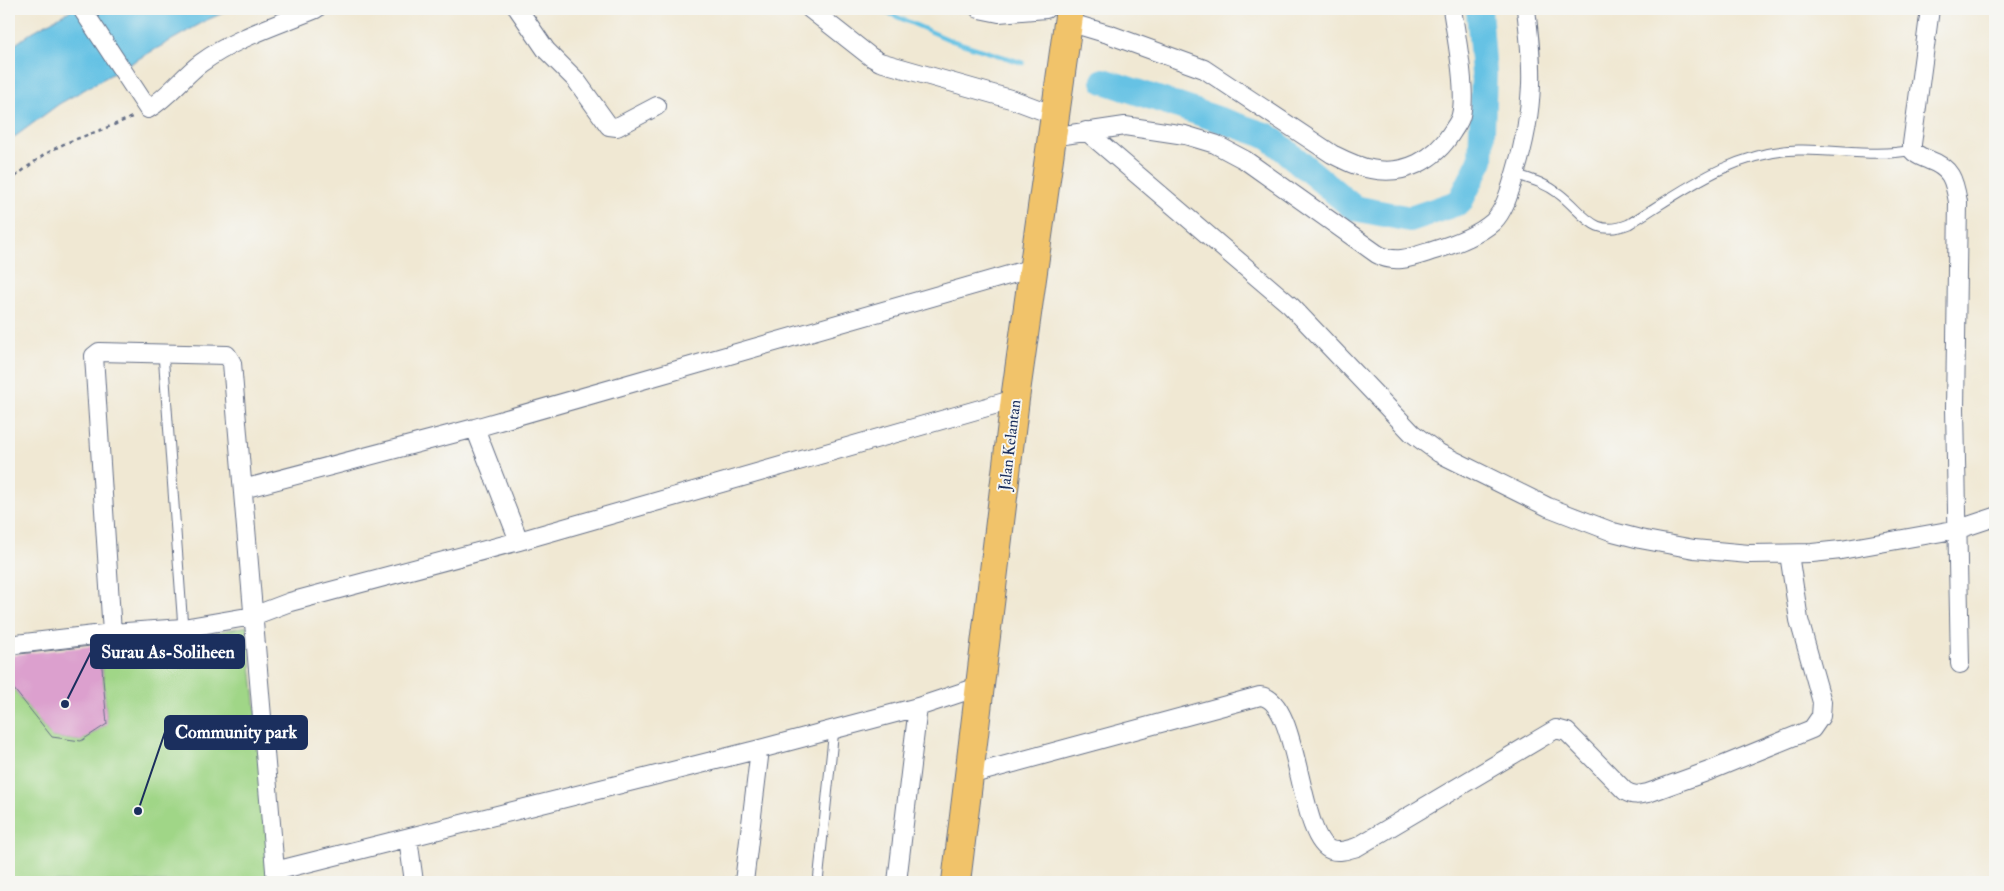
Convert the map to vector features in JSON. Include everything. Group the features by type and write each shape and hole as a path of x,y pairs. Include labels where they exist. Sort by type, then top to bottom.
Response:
{"highway":[{"name":"Jalan Kelantan","path":"956,882 978,687 1015,399 1054,120 1063,16"}],"street":[{"path":"82,9 146,106 169,93 200,63 232,44 316,9"},
{"path":"518,9 551,58 576,80 609,126 617,127 657,106"},
{"path":"810,9 880,62 1014,100 1054,120 1086,131 1291,306 1407,428 1439,453 1548,507 1613,532 1694,549 1749,554 1789,554 1841,550 1959,529 1995,517"},
{"path":"979,9 999,13 1063,16 1204,69 1332,154 1351,163 1385,171 1408,167 1433,155 1445,144 1461,116 1461,71 1452,9"},
{"path":"1086,131 1125,126 1155,129 1215,144 1245,160 1377,254 1394,260 1454,244 1480,232 1494,221 1503,208 1515,174 1522,151 1531,85 1526,9"},
{"path":"1930,9 1914,121 1912,150 1916,155 1942,164 1955,183 1958,202 1956,409 1960,664"},
{"path":"243,489 475,428 1033,268"},
{"path":"112,633 93,358 99,352 223,354 229,356 232,363 276,877 408,838 918,707 978,687"},
{"path":"9,647 16,644 112,633 183,628 253,616 290,602 519,541 1015,399"},
{"path":"475,428 519,541"},
{"path":"969,775 1260,696 1271,700 1282,718 1298,768 1312,824 1324,845 1332,850 1358,847 1556,729 1567,732 1625,791 1638,795 1648,793 1749,756 1812,729 1818,723 1821,716 1822,702 1797,612 1789,554"},
{"path":"897,882 918,707"},
{"path":"744,882 760,749"},
{"path":"408,838 414,882"}],"lane":[{"path":"1515,174 1548,186 1559,193 1596,227 1618,228 1629,224 1714,172 1757,155 1797,150 1894,153 1912,150"},
{"path":"163,353 183,628"},
{"path":"818,882 834,729"}],"path":[{"path":"9,182 40,157 70,141 108,129 146,106"}],"green space":[{"path":"247,626 274,882 9,882 9,683 52,737 81,741 107,724 100,642 189,638"}],"water":[{"path":"73,9 232,9 207,20 59,104 9,141 9,49 32,32"}],"building":[{"path":"100,645 107,724 81,741 52,737 9,683 9,657 19,654"}],"waterway":[{"path":"879,9 950,40 1023,63"},
{"path":"1104,81 1268,136 1354,208 1410,219 1460,202 1481,160 1484,74 1479,9"}],"place":[{"name":"Surau As-Soliheen","path":"65,704"},
{"name":"Community park","path":"138,811"}]}
